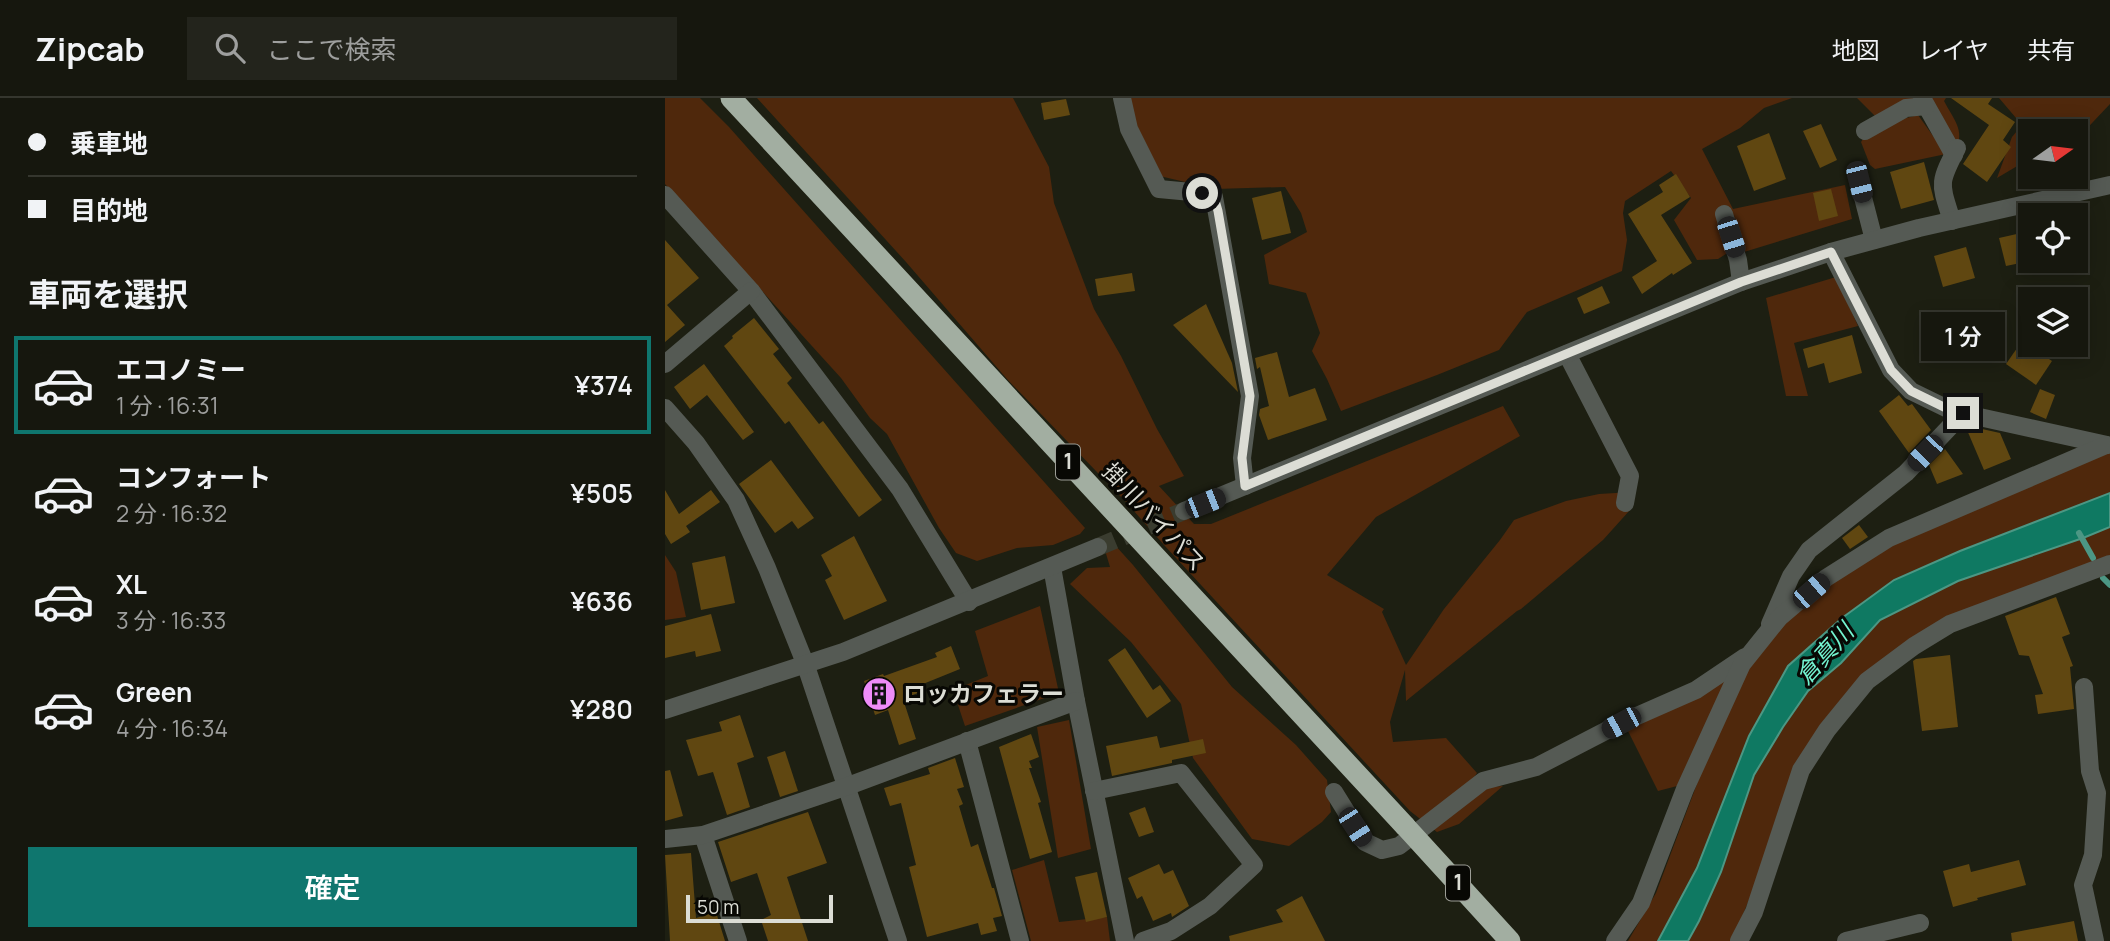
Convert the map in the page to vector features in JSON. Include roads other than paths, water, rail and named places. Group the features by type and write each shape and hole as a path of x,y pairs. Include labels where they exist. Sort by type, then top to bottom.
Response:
{"highway":[{"name":"掛川バイパス","path":"731,98 1510,941"}],"street":[{"path":"1122,98 1129,129 1159,189 1202,193 1214,197 1250,396 1242,458 1245,486"},
{"path":"1865,131 1906,108 1924,102 1955,152 1942,177 1944,197 1952,221"},
{"path":"1859,182 1874,240"},
{"path":"1184,511 1741,282 1874,240 2110,185"},
{"path":"665,195 751,291 900,489 968,602"},
{"path":"1724,214 1738,260 1741,282"},
{"path":"1831,252 1891,370 1911,391 1952,411 2108,445"},
{"path":"665,364 751,291"},
{"path":"1567,354 1630,476 1625,503"},
{"path":"665,408 696,443 736,500 767,568 805,663 898,941"},
{"path":"1764,637 1791,576 1809,550 1906,472 1963,413"},
{"path":"1615,941 1641,903 1685,789 1742,664 1779,618 1825,578 1889,538 2108,445"},
{"path":"665,710 843,652 1098,547"},
{"path":"1739,941 1754,912 1801,770 1827,730 1867,681 1914,646 1950,624 2110,564"},
{"path":"1052,567 1076,701 1125,941"},
{"path":"1334,792 1365,842 1382,850 1399,846 1483,781 1536,767 1621,723 1696,690 1751,653"},
{"path":"2084,687 2089,771 2097,793 2093,855 2083,885 2095,941"},
{"path":"665,839 703,835 848,786 1076,701"},
{"path":"967,741 1020,941"},
{"path":"1094,791 1181,773 1254,865 1209,906 1171,931 1143,941"},
{"path":"703,835 738,941"},
{"path":"1846,941 1920,923"}],"water":[{"name":"倉真川","path":"2110,493 2110,527 1958,581 1880,620 1841,663 1808,691 1754,775 1721,872 1688,941 1658,941 1697,868 1749,736 1788,666 1842,618 1894,580 1960,551"}],"waterway":[{"path":"2079,533 2093,558"},
{"path":"2103,578 2110,585"}],"tunnel":[{"path":"1098,547 1184,511"}],"place":[{"name":"ロッカフェラー","path":"879,694"}]}
